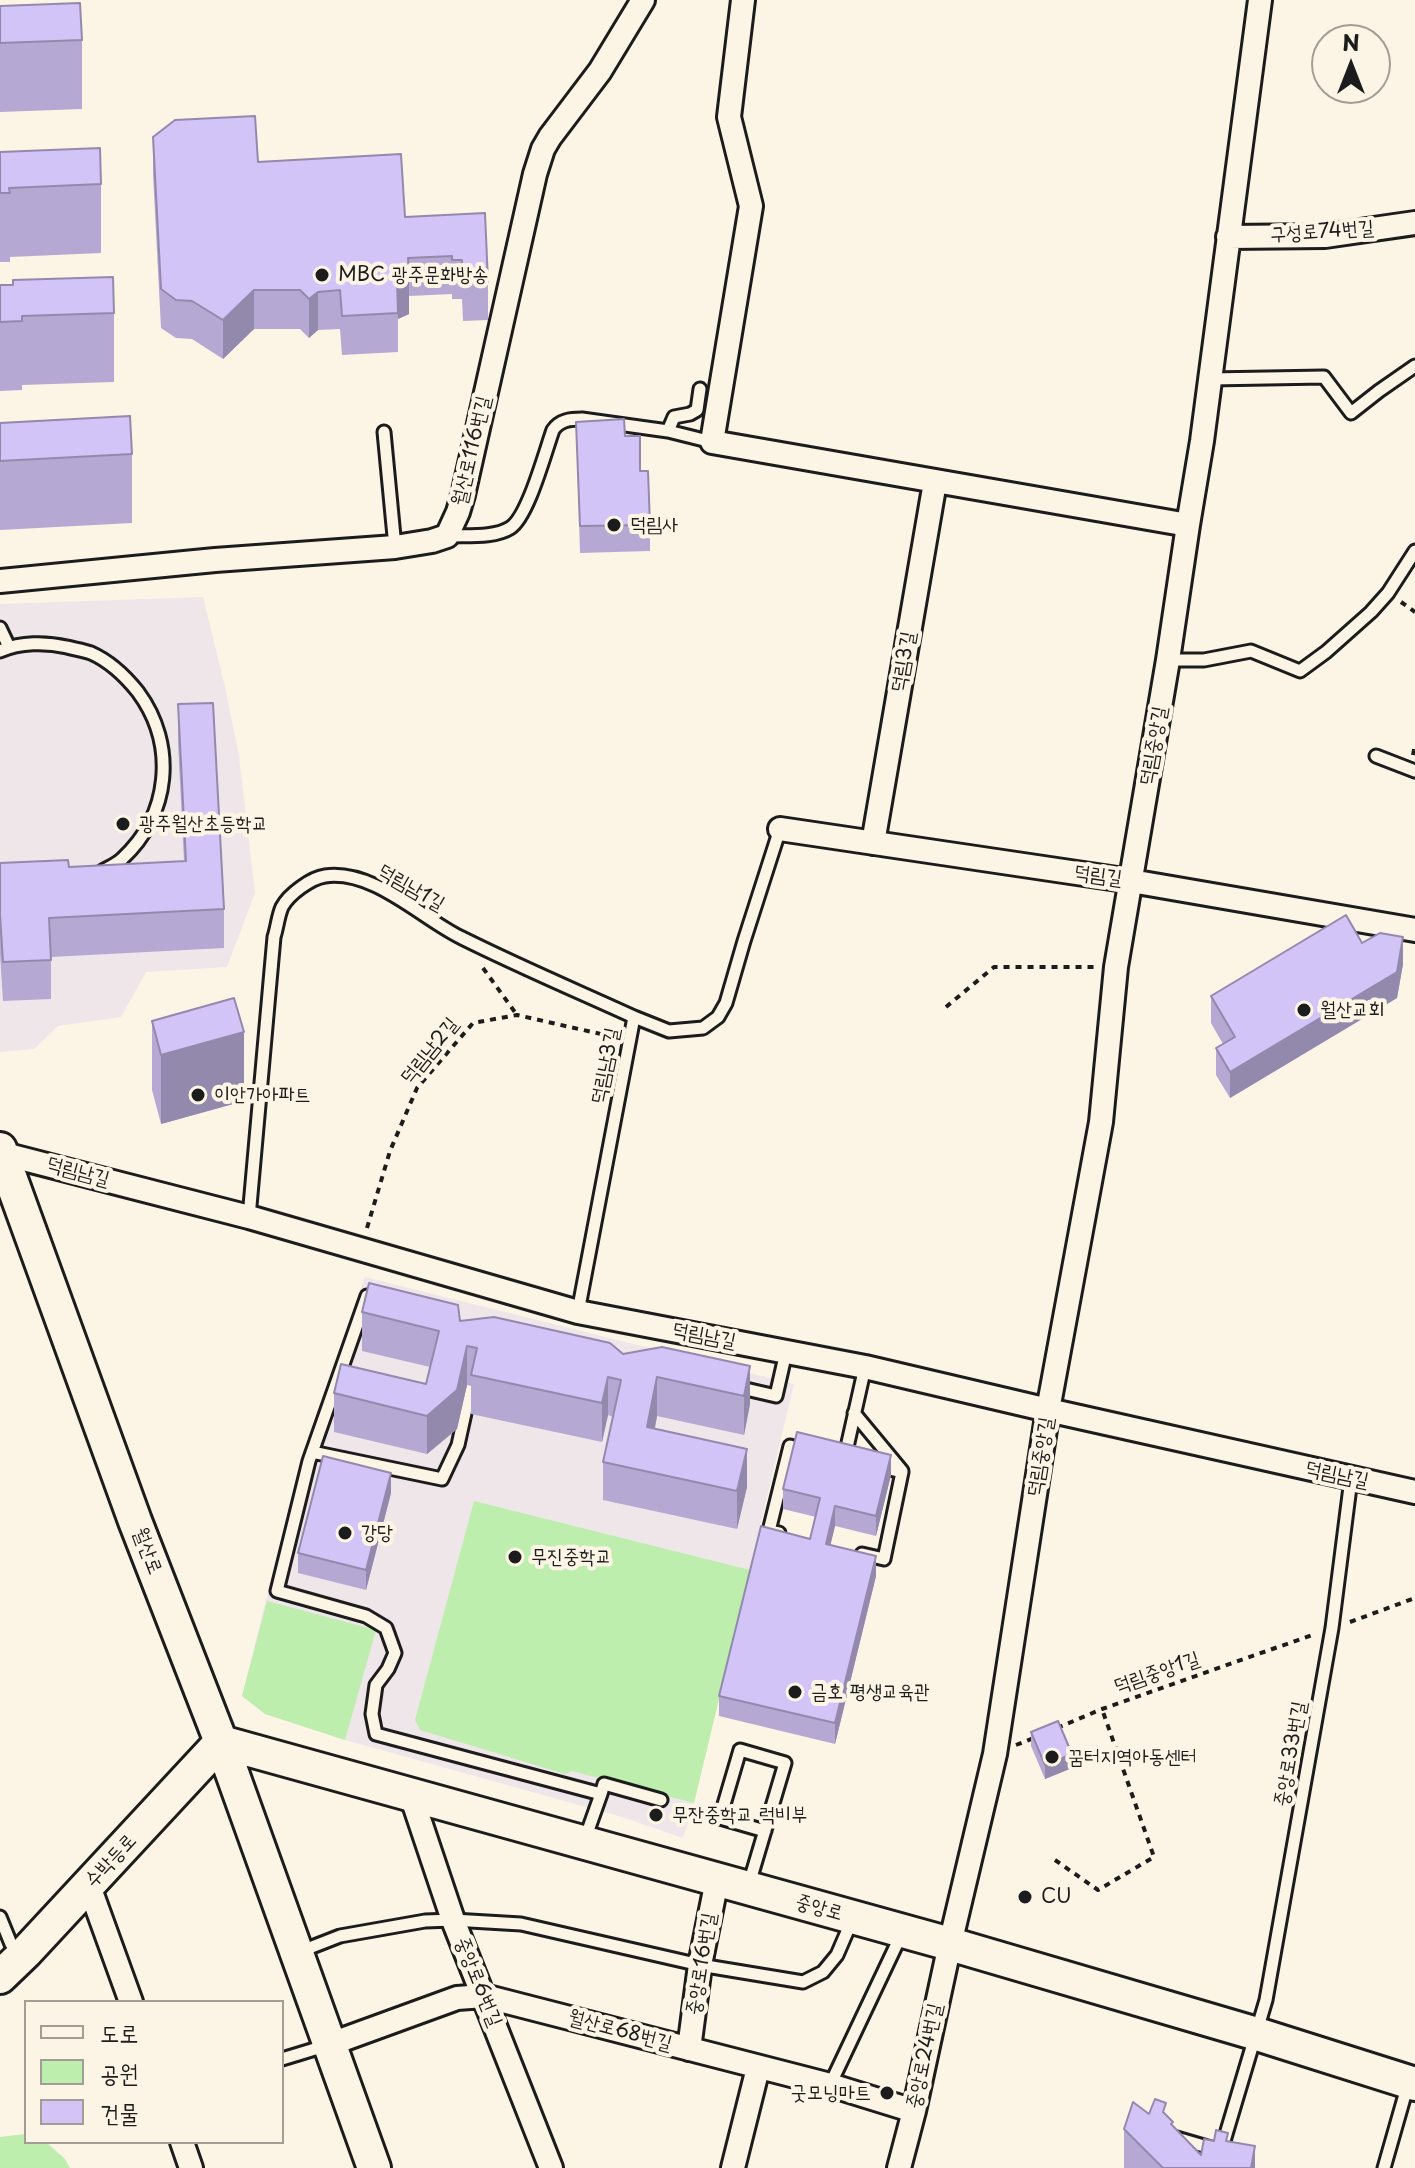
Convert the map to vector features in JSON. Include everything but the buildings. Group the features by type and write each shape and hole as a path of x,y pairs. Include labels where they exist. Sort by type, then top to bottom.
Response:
{"street":[{"name":"월산로116번길","path":"447,536 463,495 540,157 550,137 607,61 643,0"},
{"path":"743,0 729,117 751,206 712,442 1188,525"},
{"name":"덕림중앙길","path":"950,1944 995,1754 1048,1410 1101,1122 1116,967 1168,660 1210,379 1260,0"},
{"name":"구성로74번길","path":"1228,237 1325,236 1415,223"},
{"name":"덕림3길","path":"873,843 935,482"},
{"path":"0,581 215,560 395,547 447,536"},
{"name":"덕림길","path":"780,829 1131,881 1415,929"},
{"name":"덕림남길","path":"0,1151 249,1217 578,1312 865,1367 1415,1492"},
{"name":"월산로","path":"0,1151 135,1521 221,1742 374,2168"},
{"name":"중앙로","path":"221,1742 950,1944 1412,2083"},
{"name":"수박등로","path":"0,1977 89,1886 221,1742"},
{"name":"중앙로6번길","path":"411,1795 453,1920 551,2168"},
{"name":"중앙로16번길","path":"689,2049 700,1965 732,1884"},
{"path":"89,1886 130,2000"},
{"name":"중앙로24번길","path":"899,2168 950,1944"},
{"name":"월산로68번길","path":"328,2045 457,1998 484,1996 830,2085 914,2111"},
{"path":"733,2168 758,2068"},
{"path":"183,2144 191,2168"}],"lane":[{"path":"1210,379 1324,377 1351,413 1415,366"},
{"path":"668,431 674,417 697,410 700,389"},
{"path":"447,536 499,532 512,527 523,515 553,430 569,419 668,431 712,442"},
{"path":"384,432 395,547"},
{"path":"1168,660 1204,660 1251,651 1300,671 1371,612 1388,593 1415,551"},
{"path":"0,628 5,649 51,643 91,653 126,677 151,710 164,749 162,791 147,829 120,861 96,875"},
{"path":"1376,756 1415,771"},
{"name":"덕림남3길","path":"578,1312 634,1017 669,1031 687,1031 703,1028 718,1017 726,1003 780,829"},
{"name":"덕림남1길","path":"249,1217 274,937 282,907 314,879 326,875 365,881 392,894 458,937 634,1017"},
{"path":"367,1295 312,1452 277,1591 366,1616 386,1628 395,1653 376,1685 372,1714 376,1734 601,1794"},
{"path":"732,1386 776,1396 786,1352"},
{"path":"833,1456 854,1413 865,1367"},
{"path":"312,1452 442,1479 458,1445 471,1386"},
{"path":"854,1413 902,1472"},
{"path":"784,1535 769,1531 790,1446 902,1472"},
{"path":"844,1550 884,1559 902,1472"},
{"name":"중앙로33번길","path":"1163,2134 1221,2151 1257,2034 1266,2000 1332,1628 1351,1479"},
{"path":"732,1884 765,1831 785,1763 740,1750 720,1818 765,1831"},
{"path":"583,1843 604,1784 661,1800"},
{"path":"0,1917 11,1944 25,1953"},
{"path":"296,1953 340,1936 425,1921 453,1920 521,1924 700,1965 803,1982 823,1972 837,1955 853,1918"},
{"path":"830,2085 903,1931"},
{"path":"284,2058 328,2045"},
{"path":"1384,2168 1412,2083"}],"path":[{"path":"458,937 517,1015"},
{"path":"946,1007 994,967 1116,967"},
{"name":"덕림남2길","path":"360,1249 390,1151 417,1088 473,1023 517,1015 629,1040"},
{"name":"덕림중앙1길","path":"1049,1731 1102,1709 1415,1598"},
{"path":"1055,1860 1098,1890 1154,1857 1102,1709"},
{"path":"995,1754 1035,1737"}],"shaded area":[{"name":"광주월산초등학교","path":"203,597 239,756 255,893 227,967 146,972 121,1017 58,1026 34,1049 0,1052 0,604"},
{"name":"무진중학교","path":"365,1277 794,1384 683,1838 622,1817 345,1740 265,1714 242,1696 301,1459"}],"green space":[{"path":"474,1501 750,1570 694,1803 572,1771 565,1774 420,1730 415,1720"},
{"path":"267,1601 376,1630 345,1740 265,1714 242,1696"},
{"path":"24,2134 24,2144 48,2144 70,2168 0,2168 0,2137"}],"place":[{"name":"MBC 광주문화방송","path":"322,275"},
{"name":"덕림사","path":"614,525"},
{"name":"광주월산초등학교","path":"123,824"},
{"name":"월산교회","path":"1304,1010"},
{"name":"이안가아파트","path":"198,1095"},
{"name":"강당","path":"345,1533"},
{"name":"무진중학교","path":"515,1557"},
{"name":"금호 평생교육관","path":"795,1692"},
{"name":"꿈터지역아동센터","path":"1052,1757"},
{"name":"무잔중학교 럭비부","path":"656,1815"},
{"name":"CU","path":"1025,1897"},
{"name":"굿모닝마트","path":"887,2093"}]}
